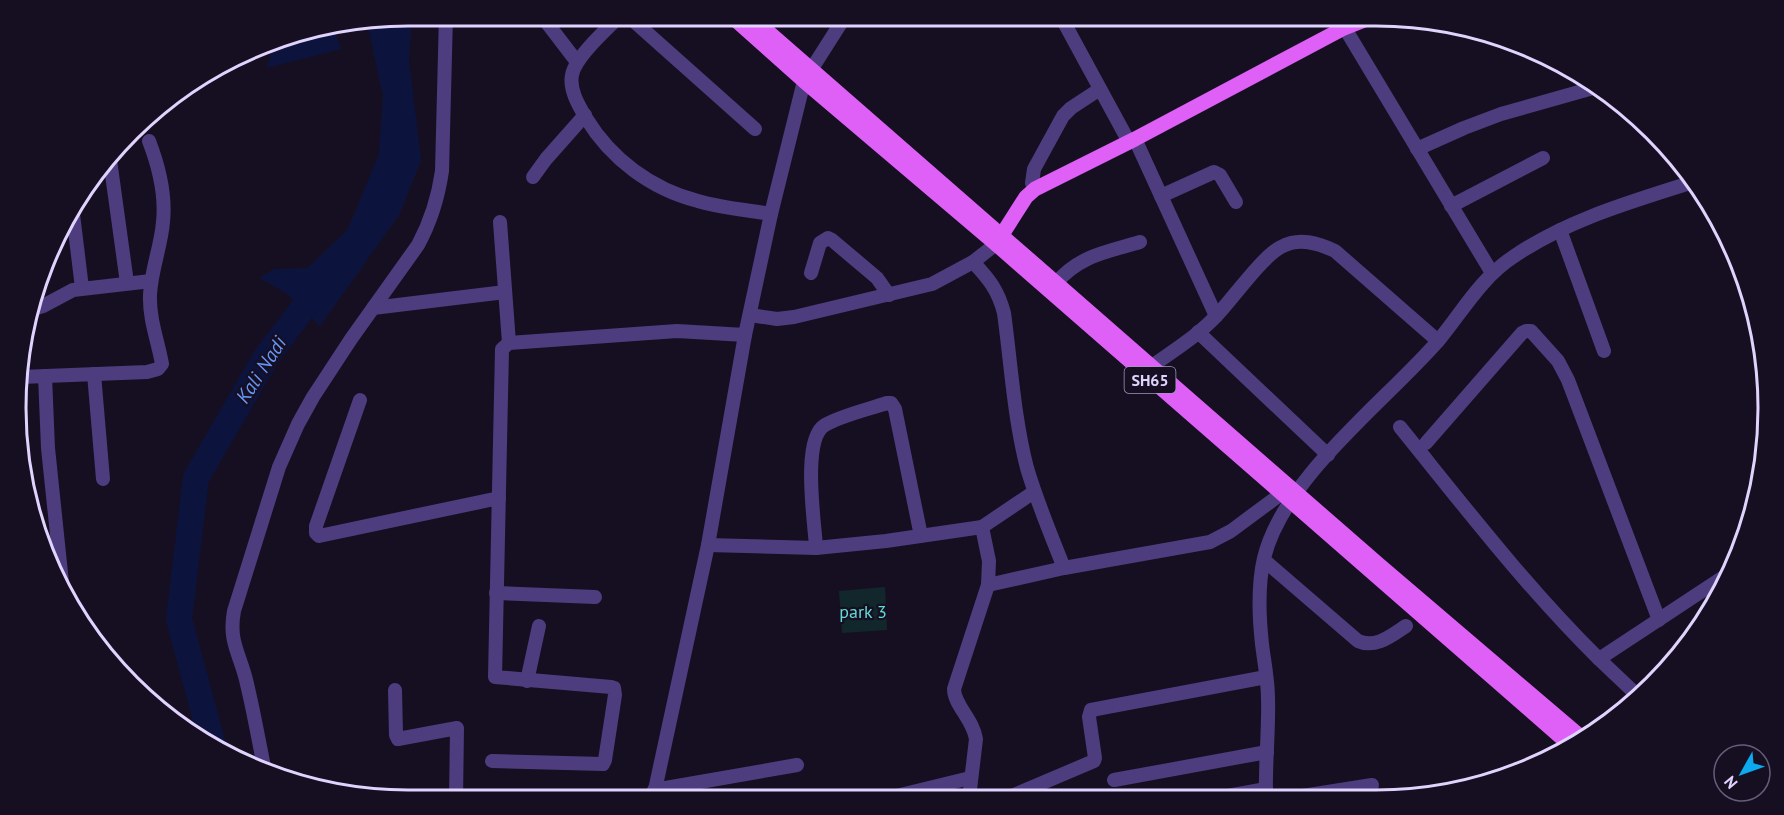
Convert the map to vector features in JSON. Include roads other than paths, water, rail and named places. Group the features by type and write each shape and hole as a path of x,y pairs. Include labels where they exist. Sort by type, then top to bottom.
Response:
{"main road":[{"name":"SH65","path":"744,26 807,75 998,239 1289,493 1564,740"},
{"name":"SH65","path":"760,26 807,75"},
{"path":"998,239 1026,197 1035,189 1132,141 1333,26"},
{"name":"SH65","path":"998,239 1056,283 1152,366 1289,493 1575,733"}],"street":[{"path":"263,761 247,681 232,640 231,627 234,611 286,447 313,397 418,245 430,222 438,196 442,171 445,133 446,26"},
{"path":"549,26 577,62"},
{"path":"611,26 577,62 572,75 572,88 585,115 610,151 632,170 665,189 697,201 771,214"},
{"path":"639,26 755,129"},
{"path":"654,790 708,545 745,335 771,214 807,75 839,26"},
{"path":"1066,26 1161,196 1216,316"},
{"path":"1342,26 1492,273"},
{"path":"1035,189 1032,183 1034,169 1063,116 1100,89"},
{"path":"1417,149 1501,114 1588,89"},
{"path":"533,177 585,115"},
{"path":"27,377 147,372 159,369 162,364 150,309 151,281 164,221 161,176 149,141"},
{"path":"1451,206 1543,158"},
{"path":"111,167 126,283"},
{"path":"1161,196 1214,172 1220,175 1236,202"},
{"path":"988,585 1064,568 1210,543 1231,531 1289,493 1328,455 1438,341 1492,273 1513,256 1560,230 1626,202 1686,184"},
{"path":"74,222 82,288"},
{"path":"500,222 509,343"},
{"path":"1560,230 1604,351"},
{"path":"811,273 820,243 828,238 877,278 889,295"},
{"path":"750,315 777,319 794,317 932,284 973,262 998,239"},
{"path":"1152,366 1216,316 1269,256 1281,246 1299,241 1319,243 1335,251 1438,341"},
{"path":"1056,283 1066,271 1087,257 1140,242"},
{"path":"973,262 993,284 1000,296 1018,426 1034,492 1064,568"},
{"path":"40,307 65,293 82,288 151,281"},
{"path":"373,308 505,292"},
{"path":"492,761 603,764 615,694 614,688 495,677 502,349 509,343 676,331 745,335"},
{"path":"1426,443 1522,333 1531,331 1558,361 1568,380 1659,620"},
{"path":"1198,332 1328,455"},
{"path":"94,374 103,479"},
{"path":"45,376 48,448 60,566"},
{"path":"360,400 316,526 316,533 319,536 499,498"},
{"path":"816,548 811,473 816,436 824,425 887,403 891,403 895,409 921,536"},
{"path":"1400,427 1557,618 1633,691"},
{"path":"708,545 816,548 982,527 1034,492"},
{"path":"1266,790 1268,695 1262,641 1261,591 1264,560 1289,493"},
{"path":"969,790 976,739 975,730 957,702 954,689 988,585 989,561 982,527"},
{"path":"1264,560 1358,641 1374,644 1406,626"},
{"path":"1599,659 1716,582"},
{"path":"496,593 595,597"},
{"path":"527,681 539,626"},
{"path":"1026,790 1094,761 1089,717 1091,710 1266,677"},
{"path":"395,690 398,739 457,728 456,790"},
{"path":"1114,780 1268,752"},
{"path":"677,790 797,765"},
{"path":"921,790 970,778"},
{"path":"1337,790 1372,784"}],"waterway":[{"name":"Kali Nadi","path":"210,734 179,619 196,478 266,357 323,282"}],"park label":[{"name":"park 3","path":"863,611"}]}
